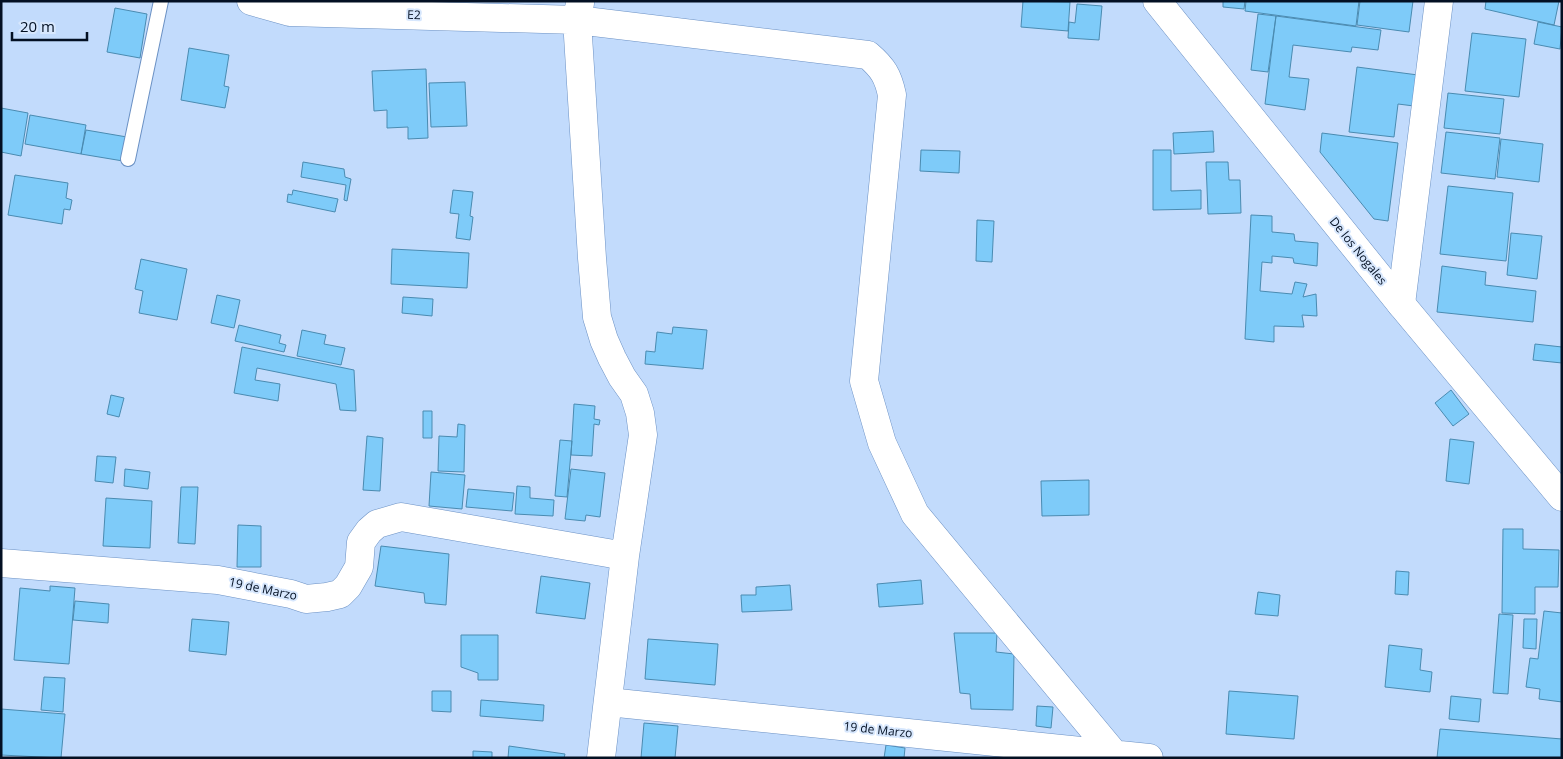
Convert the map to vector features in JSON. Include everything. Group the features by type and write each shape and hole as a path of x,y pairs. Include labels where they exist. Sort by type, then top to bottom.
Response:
{"street":[{"name":"E2","path":"251,1 290,12 579,10 868,54 879,64 888,77 892,95 864,381 882,442 916,514 1114,754"},
{"name":"De los Nogales","path":"1158,1 1401,304 1562,497"},
{"path":"1401,304 1439,1"},
{"path":"579,10 592,258 597,317 612,358 634,394 640,413 643,435 625,556 601,758"},
{"name":"19 de Marzo","path":"1,563 218,580 292,594 306,599 327,597 340,594 348,586 359,567 361,542 369,531 378,524 400,516 625,556"},
{"name":"19 de Marzo","path":"608,702 1149,758"}],"lane":[{"path":"128,160 161,1"}],"building":[{"path":"1023,1 1070,2 1068,31 1021,27"},
{"path":"1223,1 1245,1 1244,9 1223,7"},
{"path":"1246,1 1359,1 1356,26 1245,11"},
{"path":"1360,1 1413,1 1409,32 1357,25"},
{"path":"1486,1 1559,1 1554,25 1485,9"},
{"path":"1077,4 1102,6 1099,40 1068,38 1069,22 1075,23"},
{"path":"115,8 147,14 140,58 107,52"},
{"path":"1258,14 1276,16 1268,72 1251,70"},
{"path":"1276,16 1381,30 1378,50 1352,47 1351,52 1293,45 1289,77 1309,79 1305,110 1265,104"},
{"path":"1538,22 1562,27 1560,49 1534,44"},
{"path":"1472,33 1526,39 1519,97 1465,91"},
{"path":"189,48 229,55 224,86 229,87 225,108 181,100"},
{"path":"1357,67 1418,75 1414,106 1398,104 1394,137 1349,132"},
{"path":"426,69 428,138 408,139 408,127 387,128 387,110 374,111 372,71"},
{"path":"465,82 467,126 431,127 429,83"},
{"path":"1448,93 1504,99 1500,134 1444,128"},
{"path":"1,108 28,113 21,156 1,152"},
{"path":"30,115 86,125 81,154 25,144"},
{"path":"86,130 127,137 123,161 81,154"},
{"path":"1213,131 1214,152 1174,154 1173,133"},
{"path":"1446,132 1500,138 1495,179 1441,173"},
{"path":"1322,133 1398,143 1388,221 1374,219 1320,152"},
{"path":"1501,139 1543,144 1539,182 1497,177"},
{"path":"921,150 960,151 959,173 920,171"},
{"path":"1153,150 1171,150 1171,191 1201,190 1201,209 1153,210"},
{"path":"303,162 344,169 345,177 351,179 347,201 344,200 346,185 301,177"},
{"path":"1206,162 1228,162 1229,180 1240,180 1241,213 1208,214"},
{"path":"15,175 68,183 66,198 72,200 70,210 64,209 62,224 8,215"},
{"path":"1448,186 1513,193 1506,261 1440,254"},
{"path":"293,190 338,199 335,212 287,202 288,194 292,195"},
{"path":"453,190 473,192 470,216 473,217 470,240 456,238 459,214 450,213"},
{"path":"1251,215 1272,216 1272,232 1294,234 1295,241 1318,243 1317,266 1294,263 1293,258 1272,256 1272,263 1262,262 1260,291 1292,294 1295,282 1307,284 1303,297 1316,294 1317,316 1302,315 1304,327 1274,326 1274,342 1245,339"},
{"path":"977,220 994,221 992,262 976,261"},
{"path":"1511,233 1542,236 1537,279 1507,275"},
{"path":"392,249 469,253 467,288 391,284"},
{"path":"141,259 187,269 177,320 139,313 143,291 135,289"},
{"path":"1442,266 1486,272 1485,285 1536,291 1533,322 1437,312"},
{"path":"217,295 240,300 234,328 211,323"},
{"path":"403,297 433,299 432,316 402,313"},
{"path":"239,325 281,335 279,343 286,345 284,352 235,341"},
{"path":"673,327 707,330 703,369 645,364 646,351 655,352 657,332 672,334"},
{"path":"302,330 326,335 324,344 345,348 341,365 297,356"},
{"path":"1535,344 1562,347 1562,363 1533,360"},
{"path":"242,347 354,370 356,411 340,410 336,384 257,368 255,380 280,384 278,401 234,393"},
{"path":"1451,390 1469,414 1453,426 1435,403"},
{"path":"111,395 124,398 119,417 107,414"},
{"path":"574,404 595,406 594,419 600,420 599,425 594,424 592,456 571,455"},
{"path":"423,411 432,411 432,438 423,438"},
{"path":"458,424 465,425 464,472 438,471 439,436 457,437"},
{"path":"367,436 383,438 380,491 363,490"},
{"path":"1450,439 1474,442 1469,484 1446,481"},
{"path":"560,440 572,441 567,497 555,496"},
{"path":"97,456 116,457 113,483 95,481"},
{"path":"125,469 150,472 148,489 124,486"},
{"path":"571,469 605,473 600,517 586,515 585,521 565,519"},
{"path":"431,472 465,475 462,509 429,506"},
{"path":"1089,480 1089,515 1042,516 1041,481"},
{"path":"517,486 530,487 530,498 554,500 553,516 515,514"},
{"path":"181,487 198,487 195,544 178,543"},
{"path":"468,489 514,493 512,511 466,507"},
{"path":"106,498 152,501 150,548 103,546"},
{"path":"238,525 261,526 261,567 237,567"},
{"path":"1503,529 1523,529 1523,549 1559,550 1558,587 1535,587 1535,614 1502,613"},
{"path":"381,546 449,554 446,605 425,603 424,593 375,586"},
{"path":"1396,571 1409,572 1408,595 1395,594"},
{"path":"541,576 590,583 585,619 536,613"},
{"path":"921,580 923,604 879,607 877,584"},
{"path":"790,585 792,610 742,612 741,595 756,595 756,587"},
{"path":"50,586 75,588 69,664 14,660 20,588 50,591"},
{"path":"1258,592 1280,595 1278,616 1255,614"},
{"path":"75,601 109,604 108,623 73,620"},
{"path":"1544,611 1562,613 1562,702 1539,699 1540,689 1526,687 1530,658 1538,659"},
{"path":"1499,614 1513,615 1508,694 1493,693"},
{"path":"192,619 229,622 226,655 189,651"},
{"path":"1524,619 1537,619 1536,649 1523,648"},
{"path":"954,633 997,633 996,652 1014,654 1013,710 971,709 970,694 960,693"},
{"path":"461,635 498,635 498,680 478,680 478,673 461,667"},
{"path":"648,639 718,644 715,685 645,679"},
{"path":"1389,645 1422,649 1420,670 1432,672 1430,692 1385,687"},
{"path":"44,677 65,678 63,712 41,710"},
{"path":"432,691 451,691 451,712 432,711"},
{"path":"1229,691 1298,696 1294,739 1226,734"},
{"path":"1451,696 1481,699 1479,722 1449,719"},
{"path":"481,700 544,705 543,721 480,716"},
{"path":"1037,706 1053,707 1051,728 1036,726"},
{"path":"1,709 65,714 61,758 1,755"},
{"path":"644,723 678,726 675,758 641,758"},
{"path":"1440,729 1562,739 1562,758 1437,758"},
{"path":"886,745 905,748 904,758 884,758"},
{"path":"509,746 565,754 564,758 508,758"},
{"path":"473,751 492,752 492,758 473,758"}]}
